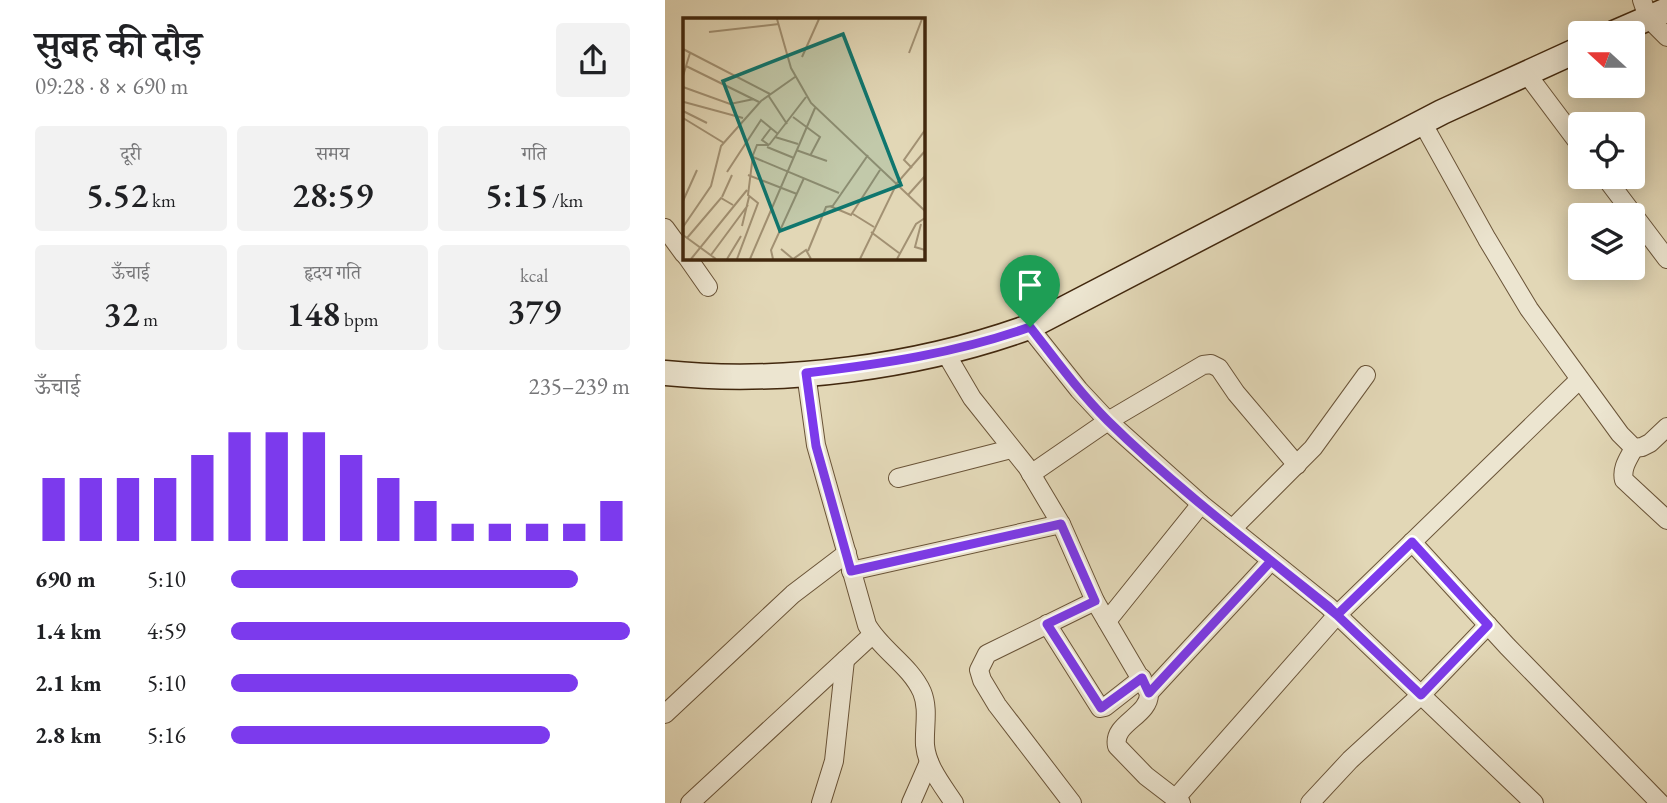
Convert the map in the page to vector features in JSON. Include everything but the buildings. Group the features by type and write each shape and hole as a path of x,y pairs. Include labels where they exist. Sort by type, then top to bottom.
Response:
{"main road":[{"path":"1633,21 1652,9"},
{"path":"665,373 806,373 875,365 990,341 1030,327 1423,122 1568,54"}],"street":[{"path":"1652,9 1667,37"},
{"path":"1526,73 1568,129"},
{"path":"1423,122 1529,309 1579,380 1634,448"},
{"path":"1614,189 1667,259"},
{"path":"665,228 683,253"},
{"path":"687,259 708,287"},
{"path":"1030,327 1079,390 1108,421 1201,504 1337,615 1534,803"},
{"path":"945,352 972,398 1031,474 1061,524 1095,601 1145,685 1149,699 1118,732 1115,740 1117,747 1146,776 1178,801 1337,615 1579,380"},
{"path":"1031,474 1108,421 1203,365 1211,364 1219,369 1297,465"},
{"path":"806,373 816,446 867,625 872,635 909,672 921,690 926,706 925,747 929,762 954,803"},
{"path":"1232,529 1297,465 1327,431 1366,375"},
{"path":"1667,427 1650,443 1634,448 1625,466 1624,480 1667,520"},
{"path":"898,478 1011,449"},
{"path":"1107,621 1201,504"},
{"path":"665,714 793,594 849,562 1061,524"},
{"path":"1412,542 1488,625 1661,803"},
{"path":"1047,624 1100,708 1105,707 1145,685 1271,561"},
{"path":"1072,803 997,705 979,670 987,654 1095,601"},
{"path":"1310,803 1350,760 1421,695 1488,625"},
{"path":"690,803 872,635"},
{"path":"821,803 834,761 845,660"},
{"path":"911,803 929,762"}],"route":[{"path":"1030,327 990,341 945,352 875,365 806,373 816,446 851,571 1061,524 1095,601 1047,624 1101,708 1142,678 1149,693 1271,561 1337,615 1412,542 1488,625 1421,695 1337,615 1328,606 1201,504 1108,421 1079,390 1030,327"}]}
